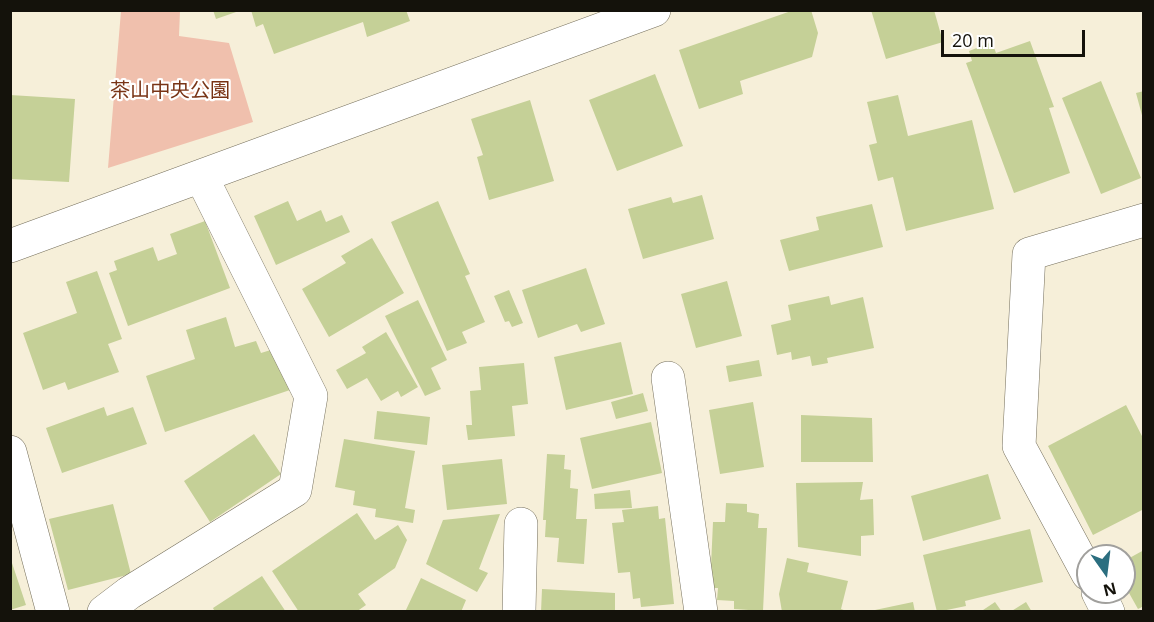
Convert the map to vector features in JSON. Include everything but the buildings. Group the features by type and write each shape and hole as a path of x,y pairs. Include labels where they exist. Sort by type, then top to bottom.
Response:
{"street":[{"path":"10,246 201,176 603,19 654,10"},
{"path":"125,605 295,490 311,396 201,176"},
{"path":"1076,552 1019,446 1029,254 1143,220"},
{"path":"668,378 701,612"},
{"path":"10,452 53,612"},
{"path":"519,612 521,524"}],"green space":[{"name":"茶山中央公園","path":"121,11 180,11 179,36 229,43 253,122 108,168"}]}
